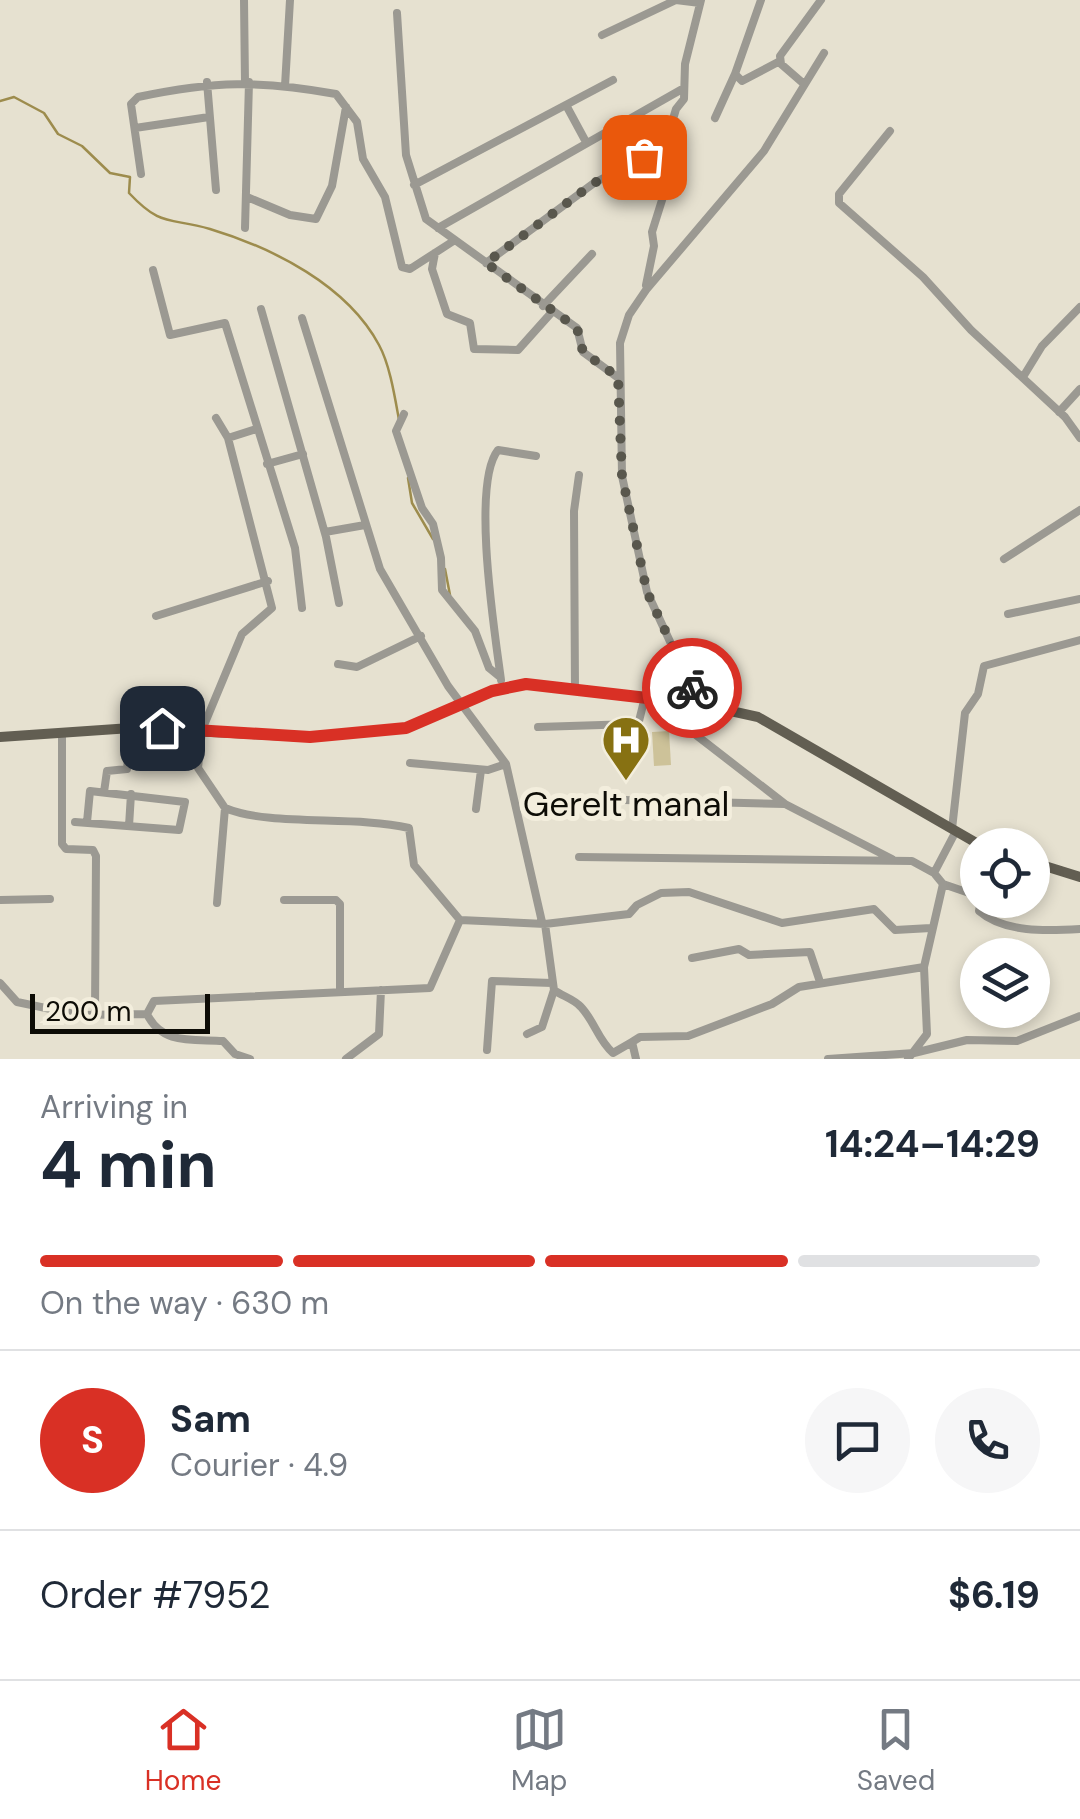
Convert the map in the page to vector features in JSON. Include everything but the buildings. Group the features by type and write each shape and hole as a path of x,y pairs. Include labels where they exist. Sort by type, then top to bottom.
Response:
{"main road":[{"path":"0,737 131,728 330,736 406,728 502,689 526,684 699,704 780,726 960,833"},
{"path":"1050,868 1080,877"}],"street":[{"path":"244,0 246,228"},
{"path":"285,86 290,0"},
{"path":"602,35 676,0 700,1 684,88 661,160 668,181 652,232 654,246 646,290"},
{"path":"714,118 735,74 761,0"},
{"path":"735,74 742,81 751,80 780,61 820,0"},
{"path":"397,13 406,155 426,219 577,328 583,352 618,377"},
{"path":"824,52 764,150 629,315 618,377 622,476 647,592 699,704 696,735 786,804 896,861"},
{"path":"780,61 804,84"},
{"path":"414,185 613,80"},
{"path":"208,82 216,190"},
{"path":"140,174 133,100 208,82 247,82 336,94 357,122 364,163 384,197 402,268 410,270 454,240"},
{"path":"438,228 684,88"},
{"path":"566,105 586,142"},
{"path":"246,196 290,216 316,219 332,186 346,107"},
{"path":"135,128 209,117"},
{"path":"890,131 839,194 840,202 1078,432"},
{"path":"486,263 594,183 644,157"},
{"path":"436,252 432,269 446,314 470,323 474,349 518,350 552,312"},
{"path":"543,306 592,254"},
{"path":"153,270 170,334 225,323 295,548 302,608"},
{"path":"1023,377 1042,346 1080,307"},
{"path":"261,310 325,532 339,603"},
{"path":"302,318 380,569 463,706 506,764 544,923 553,986 542,1026 527,1034"},
{"path":"1060,412 1080,389"},
{"path":"216,418 228,438 268,581 271,610 242,634 202,730 198,768 225,808 217,903"},
{"path":"400,419 422,508 432,524 442,558 442,590 474,631 489,668 500,676"},
{"path":"228,438 256,429"},
{"path":"502,689 485,573 491,472 498,450 536,456"},
{"path":"267,464 302,454"},
{"path":"574,691 574,510 578,475"},
{"path":"1004,559 1080,510"},
{"path":"325,532 365,524"},
{"path":"156,616 268,581"},
{"path":"1008,614 1080,599"},
{"path":"338,664 357,667 421,636"},
{"path":"934,873 954,830 965,713 978,694 984,666 1080,640"},
{"path":"538,727 633,724 639,721 644,700"},
{"path":"104,792 106,771 128,769 131,728"},
{"path":"62,734 62,844 66,849 92,850 96,856 95,1014"},
{"path":"410,763 481,770 506,764"},
{"path":"476,810 481,770"},
{"path":"75,822 183,827 184,800 89,792 87,822"},
{"path":"128,826 132,794"},
{"path":"624,800 786,804"},
{"path":"225,808 262,815 372,819 408,828 414,865 460,920 544,923 629,914 638,904 662,893 689,892 782,922 874,909 895,930 930,928"},
{"path":"580,856 912,861 934,873 943,884 960,891"},
{"path":"910,1056 928,1034 924,967 943,884"},
{"path":"0,900 50,899"},
{"path":"284,900 336,900 340,904 340,992"},
{"path":"987,918 992,923 1049,931 1080,929"},
{"path":"147,1014 154,1001 433,986 440,960 453,944 460,920"},
{"path":"692,958 740,948 749,955 810,952 820,982"},
{"path":"487,1050 490,983 553,986 578,1003 611,1056 640,1036 688,1036 772,1004 799,986 924,967"},
{"path":"0,983 16,1002 79,1015 147,1014"},
{"path":"346,1059 380,1034 381,990"},
{"path":"147,1014 154,1028 168,1038 224,1042 235,1054 250,1059"},
{"path":"828,1059 910,1056 966,1040 1017,1041 1080,1016"},
{"path":"632,1042 636,1059"}],"shaded area":[{"path":"669,731 671,765 654,766 652,732"}],"waterway":[{"path":"0,101 14,97 44,113 58,134 82,146 110,173 130,177 129,193 158,217 210,229 258,247 328,287 348,304 379,345 399,420"},
{"path":"408,478 412,503 433,539"},
{"path":"445,569 450,595"}],"way so far":[{"path":"644,157 594,183 486,263 577,328 581,350 618,377 622,476 647,592 692,688"}],"place":[{"name":"Gerelt manal","path":"626,782"}],"route":[{"path":"162,728 310,737 406,728 492,691 526,684 699,704 692,688"}]}
